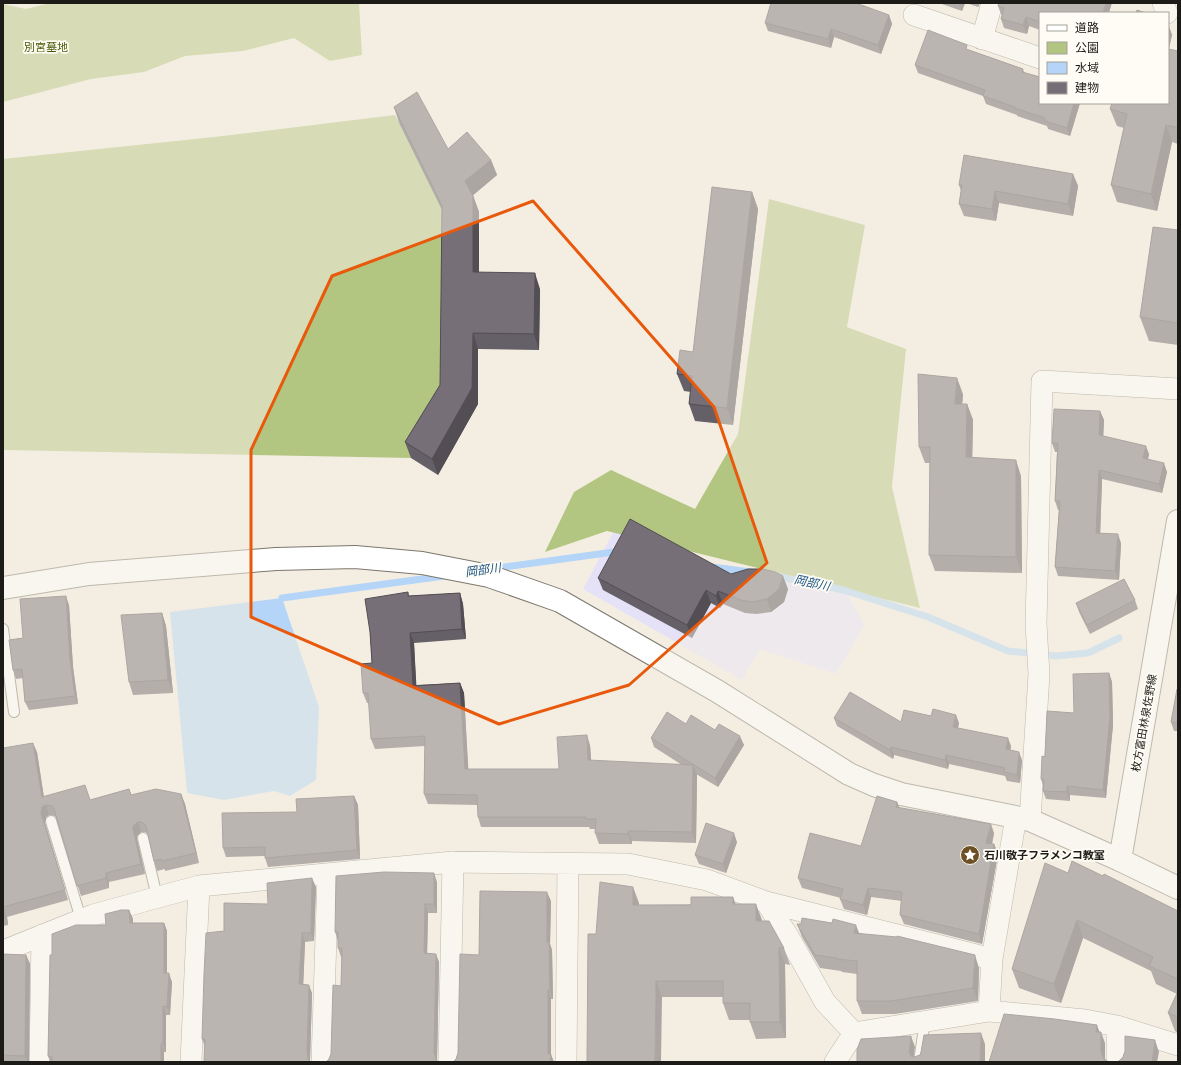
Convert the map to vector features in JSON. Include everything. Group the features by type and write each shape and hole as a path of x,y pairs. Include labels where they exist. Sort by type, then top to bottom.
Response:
{"street":[{"path":"982,39 992,3"},
{"path":"914,15 1039,58"},
{"path":"989,1010 992,959 1023,819 1039,674 1036,624 1042,381 1178,389"},
{"name":"枚方富田林泉佐野線","path":"1120,860 1178,521"},
{"path":"3,588 89,574 276,558 355,557 422,563 490,576 560,601 717,691 856,777 901,794 1023,819 1120,860 1178,888"},
{"path":"3,951 93,915 199,886 453,862 628,864 708,880 766,902 992,959"},
{"path":"450,1062 453,862"},
{"path":"566,1062 568,863"},
{"path":"322,1062 328,874"},
{"path":"191,1062 199,886"},
{"path":"766,902 788,936 825,1002 854,1033"},
{"path":"40,1062 42,935"},
{"path":"835,1062 854,1033 989,1010 1085,1020 1117,1026 1178,1045"},
{"path":"1117,1026 1117,1062"}],"lane":[{"path":"3,629 14,712"},
{"path":"51,821 81,919"},
{"path":"142,838 157,897"},
{"path":"919,1062 925,1021"}],"highlighted area":[{"path":"533,201 714,407 767,563 629,685 499,724 251,617 251,450 332,276"}],"shaded area":[{"path":"615,529 736,576 768,578 848,595 864,625 836,674 760,649 742,680 583,589"}],"green space":[{"name":"別宮墓地","path":"50,3 359,3 362,55 330,61 294,38 243,51 185,56 144,72 91,79 3,102 3,4 26,9"},
{"path":"395,115 448,221 446,401 411,458 3,450 3,159 214,137"},
{"path":"769,199 865,225 847,327 906,349 892,487 920,608 607,531 545,552 574,492 611,470 695,509 738,434"}],"water":[{"path":"282,598 319,707 316,780 290,796 274,791 224,800 187,793 170,612"}],"building":[{"path":"771,3 856,3 889,15 878,45 831,29 828,39 765,23"},
{"path":"999,3 1106,3 1103,12 1039,12 1039,22 1026,17 1023,25 1001,19 1004,8 998,6"},
{"path":"928,30 967,45 966,49 1023,69 1022,72 1039,77 1039,104 1074,104 1067,128 1045,121 1045,118 983,96 985,90 915,65"},
{"path":"1169,49 1178,51 1178,128 1166,125 1151,194 1111,185 1127,114 1110,109 1112,104 1169,104"},
{"path":"417,92 448,149 467,132 491,160 465,181 473,196 473,272 535,273 534,334 473,333 472,388 432,459 405,442 440,385 442,206 394,107"},
{"path":"964,155 1073,174 1068,204 995,191 992,209 959,204 962,185 959,185"},
{"path":"712,187 752,192 727,408 689,404 692,376 677,374 680,350 693,352"},
{"path":"1153,227 1178,230 1178,323 1140,317"},
{"path":"918,374 957,378 955,404 967,404 966,457 1016,460 1016,557 929,555 930,447 919,447"},
{"path":"1054,409 1100,411 1099,435 1146,446 1143,458 1164,463 1159,484 1099,470 1096,533 1118,534 1115,571 1055,567 1060,501 1055,501 1058,443 1052,443"},
{"path":"630,519 731,574 748,569 763,569 775,572 783,576 779,589 767,599 752,602 741,600 718,591 716,596 706,590 687,625 598,578"},
{"path":"1124,579 1135,600 1087,625 1076,603"},
{"path":"408,592 408,596 460,593 462,629 410,633 413,686 460,683 465,769 559,769 557,737 587,735 588,760 693,765 692,832 628,831 628,834 595,833 596,819 586,819 586,817 478,817 477,795 424,794 425,736 371,739 368,693 363,693 361,664 372,663 370,632 365,599"},
{"path":"66,596 70,659 75,696 25,702 22,669 13,670 9,640 23,638 20,599"},
{"path":"162,613 168,680 129,682 121,615"},
{"path":"1109,673 1110,716 1103,790 1067,786 1067,792 1043,791 1044,780 1041,779 1042,756 1045,757 1047,711 1074,713 1073,674"},
{"path":"1177,689 1178,690 1178,723 1171,722"},
{"path":"850,692 901,722 904,710 931,716 933,709 956,715 953,727 1008,738 1006,749 1019,752 1017,775 1004,772 1005,768 946,755 945,760 891,747 890,750 834,718"},
{"path":"667,712 686,724 691,715 715,730 719,724 740,736 715,778 651,738"},
{"path":"33,743 42,797 85,785 90,800 129,789 131,795 156,789 181,794 196,853 162,861 161,859 154,861 146,826 142,822 138,822 133,826 133,829 141,864 106,873 106,878 77,886 54,809 52,806 46,805 42,807 41,813 65,890 3,907 3,748"},
{"path":"354,796 357,850 265,858 265,847 223,848 222,813 297,812 296,799"},
{"path":"877,796 897,802 896,807 991,824 986,843 994,844 979,934 900,915 902,892 868,888 863,905 840,899 843,889 798,878 810,833 861,846"},
{"path":"706,823 734,833 723,864 695,855"},
{"path":"1072,861 1103,876 1104,874 1178,911 1178,979 1149,966 1153,957 1077,920 1054,984 1012,969 1045,863 1068,873"},
{"path":"384,872 434,873 434,904 425,904 424,953 436,954 434,1053 438,1062 326,1062 331,1054 333,985 341,986 342,948 338,948 338,932 335,932 336,876"},
{"path":"312,878 311,933 302,933 299,984 309,985 307,1053 308,1059 311,1062 204,1062 205,1039 202,1039 206,933 224,931 224,903 268,904 267,883"},
{"path":"600,882 633,887 633,905 691,905 691,897 733,897 733,904 756,904 756,921 769,921 784,948 779,948 780,1022 750,1022 750,1003 723,1003 723,981 656,981 655,1062 587,1062 588,934 596,934"},
{"path":"480,891 547,892 547,942 549,942 550,990 548,990 548,1054 551,1054 550,1062 453,1062 458,1053 460,954 479,955"},
{"path":"121,910 129,910 130,923 164,923 164,973 169,973 167,1007 163,1006 163,1044 161,1044 161,1062 52,1062 52,1057 48,1056 50,955 52,955 52,934 76,925 106,925 105,914"},
{"path":"802,918 832,923 833,919 856,925 854,933 897,936 975,955 973,988 891,1001 857,1001 857,961 815,955 797,924 801,924"},
{"path":"3,954 26,955 25,1056 3,1055"},
{"path":"1178,991 1178,1017 1168,1013"},
{"path":"1004,1014 1097,1025 1096,1032 1101,1032 1102,1057 1110,1062 989,1062"},
{"path":"981,1033 980,1062 857,1062 857,1050 861,1039 911,1036 909,1053 914,1057 920,1055 924,1035"},
{"path":"1125,1036 1155,1040 1152,1062 1116,1062 1123,1057 1125,1051"}],"waterway":[{"name":"岡部川","path":"490,569 621,551"},
{"name":"岡部川","path":"712,567 750,572"},
{"name":"岡部川","path":"282,598 444,576"},
{"name":"岡部川","path":"776,576 843,590 928,617 1008,651 1056,656 1088,653 1119,638"}],"place":[{"name":"石川敬子フラメンコ教室","path":"970,855"}]}
